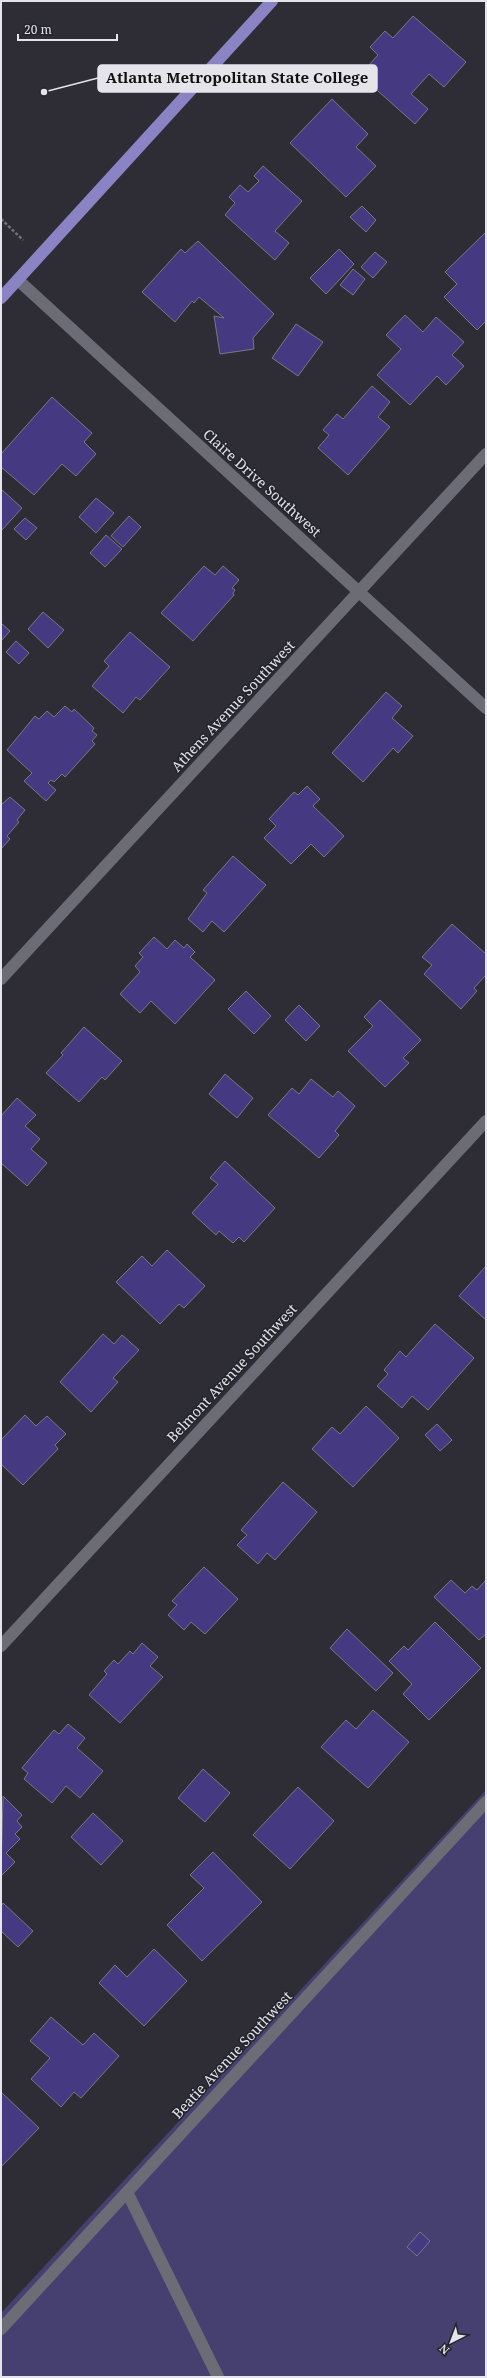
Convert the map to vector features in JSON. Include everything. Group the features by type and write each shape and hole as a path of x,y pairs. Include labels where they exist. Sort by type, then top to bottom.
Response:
{"main road":[{"path":"1,298 272,1"}],"street":[{"name":"Claire Drive Southwest","path":"18,280 486,708"},
{"name":"Athens Avenue Southwest","path":"1,979 486,454"},
{"name":"Belmont Avenue Southwest","path":"1,1646 486,1121"},
{"name":"Beatie Avenue Southwest","path":"1,2328 486,1802"},
{"path":"127,2192 218,2377"}],"path":[{"path":"1,220 40,256"}],"shaded area":[{"path":"486,1790 486,2377 1,2377 1,2313"}],"building":[{"path":"413,16 466,62 444,87 429,74 411,94 428,109 415,124 360,75 378,55 370,47 385,31 393,38"},
{"path":"332,99 368,134 356,147 376,166 346,197 290,143"},
{"path":"263,166 302,201 275,231 289,243 275,260 225,215 235,203 229,197 240,185 248,192 259,181 254,176"},
{"path":"362,206 376,220 366,232 350,217"},
{"path":"486,232 486,321 477,330 444,297 457,284 445,272"},
{"path":"198,241 274,314 253,338 254,349 220,354 214,316 224,318 199,297 194,303 192,301 175,322 142,292 181,249 185,253"},
{"path":"339,249 354,264 326,294 310,278"},
{"path":"375,252 387,262 373,278 361,267"},
{"path":"353,269 365,279 353,295 340,285"},
{"path":"405,315 423,332 436,317 464,342 452,355 464,366 446,385 437,376 410,405 377,375 401,349 386,335"},
{"path":"296,324 323,342 298,376 272,358"},
{"path":"372,386 390,402 378,417 390,427 348,475 318,448 329,435 323,430 337,414 343,419"},
{"path":"52,397 92,433 84,442 96,454 76,476 62,464 34,495 1,467 1,454"},
{"path":"1,489 22,508 1,531"},
{"path":"96,498 114,513 96,533 79,517"},
{"path":"129,516 141,527 123,547 111,536"},
{"path":"25,518 37,528 26,540 14,529"},
{"path":"106,535 122,549 105,567 90,553"},
{"path":"204,566 215,575 223,566 239,580 232,588 235,590 233,593 234,595 193,641 161,613"},
{"path":"43,612 64,630 48,648 28,629"},
{"path":"1,623 10,631 1,641"},
{"path":"130,632 170,667 140,700 136,697 123,713 92,686 109,666 104,661"},
{"path":"16,641 29,653 19,664 6,652"},
{"path":"386,692 402,706 392,718 413,736 398,753 393,748 363,782 332,753"},
{"path":"65,706 72,712 74,709 94,728 92,731 97,735 92,741 95,744 65,777 62,774 54,782 51,780 48,783 56,790 46,801 24,781 32,773 7,750 35,716 39,719 47,711 54,717"},
{"path":"307,786 320,799 313,806 344,836 324,857 311,844 291,864 264,838 276,826 269,819 294,792 298,795"},
{"path":"10,797 25,810 17,820 19,822 7,836 10,839 1,849 1,805"},
{"path":"233,856 266,885 224,932 212,921 203,932 188,919 207,893 203,890"},
{"path":"452,924 486,954 486,975 474,988 477,991 461,1009 424,974 432,965 422,957"},
{"path":"154,937 167,949 175,940 184,948 187,944 195,952 190,957 215,980 175,1024 151,1001 140,1013 120,994 140,972 135,966 143,957 139,953"},
{"path":"246,991 271,1016 254,1034 228,1009"},
{"path":"380,1000 421,1040 403,1058 409,1063 385,1087 348,1051 373,1026 364,1017"},
{"path":"299,1005 320,1026 306,1041 285,1020"},
{"path":"84,1027 122,1061 105,1080 102,1077 79,1102 46,1073 63,1055 61,1053"},
{"path":"225,1074 253,1098 237,1118 209,1094"},
{"path":"311,1079 333,1097 338,1091 355,1106 335,1131 339,1135 319,1158 268,1115 292,1088 299,1094"},
{"path":"17,1098 36,1115 25,1126 40,1139 31,1149 47,1163 27,1186 1,1163 1,1116"},
{"path":"225,1161 275,1208 244,1242 239,1237 233,1243 219,1231 216,1235 192,1213 218,1184 210,1178"},
{"path":"167,1250 205,1286 184,1308 179,1304 160,1324 116,1282 142,1256 152,1266"},
{"path":"486,1266 486,1320 459,1296"},
{"path":"435,1324 474,1358 428,1410 412,1396 402,1408 377,1386 388,1374 384,1370 400,1351 406,1357"},
{"path":"103,1334 114,1344 122,1335 139,1350 113,1378 118,1382 91,1412 60,1382"},
{"path":"366,1406 399,1438 353,1487 312,1449 332,1427 340,1434"},
{"path":"25,1415 36,1426 47,1416 66,1434 55,1445 58,1449 23,1485 1,1464 1,1440"},
{"path":"437,1424 452,1440 440,1451 425,1435"},
{"path":"283,1482 317,1512 275,1560 267,1553 258,1564 237,1545 247,1535 241,1530"},
{"path":"204,1567 238,1599 205,1634 191,1622 184,1630 168,1615 177,1605 172,1601"},
{"path":"451,1580 465,1593 472,1586 477,1590 486,1580 486,1634 479,1640 434,1597"},
{"path":"435,1622 481,1668 429,1720 403,1694 412,1684 389,1661 404,1646 408,1650"},
{"path":"347,1629 393,1673 376,1691 330,1648"},
{"path":"142,1643 158,1657 150,1666 163,1677 120,1723 89,1695 107,1674 104,1671 114,1660 118,1664 130,1651 133,1654"},
{"path":"373,1710 409,1742 368,1788 321,1747 346,1720 356,1729"},
{"path":"68,1724 85,1738 77,1748 103,1771 80,1798 66,1786 52,1803 24,1779 28,1773 22,1768 54,1730 59,1734"},
{"path":"203,1769 230,1793 205,1822 178,1798"},
{"path":"298,1787 334,1821 290,1869 253,1835"},
{"path":"3,1796 22,1815 17,1821 22,1827 15,1834 20,1839 6,1853 15,1862 1,1876"},
{"path":"93,1813 123,1841 101,1865 71,1837"},
{"path":"213,1852 262,1902 202,1961 167,1925 204,1888 190,1875"},
{"path":"3,1903 33,1931 18,1947 1,1931 1,1906"},
{"path":"154,1949 187,1981 144,2026 99,1983 115,1965 127,1977"},
{"path":"51,2017 83,2045 94,2033 119,2056 81,2098 74,2092 61,2107 31,2079 50,2058 30,2041"},
{"path":"1,2092 39,2128 1,2167"},
{"path":"420,2232 430,2241 417,2256 407,2247"}],"place":[{"name":"Atlanta Metropolitan State College","path":"44,92"}]}
